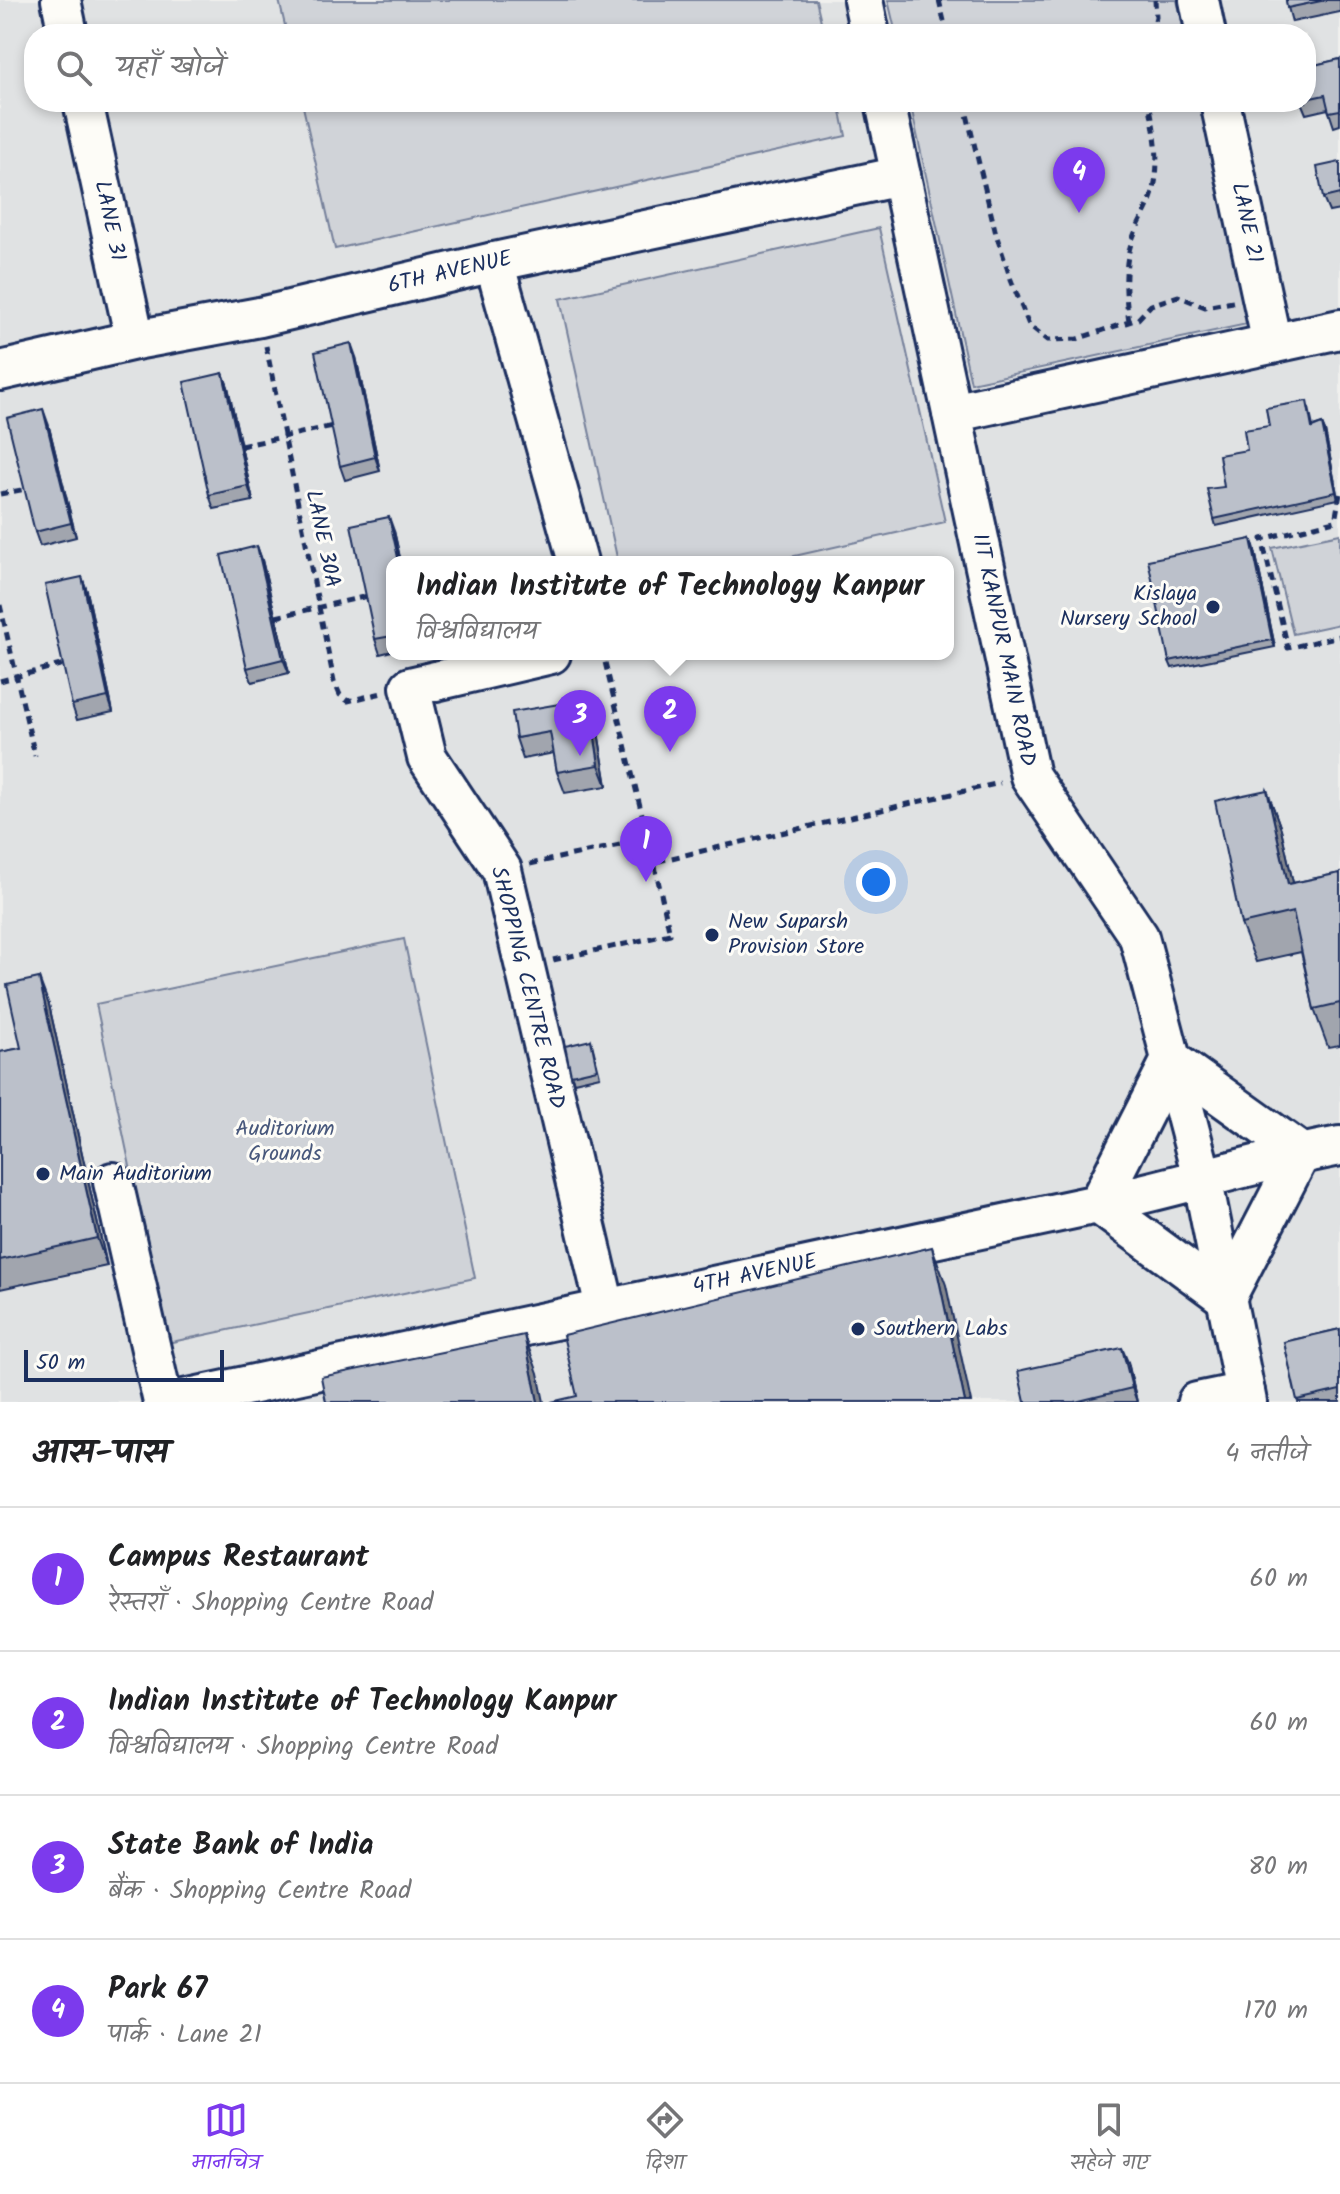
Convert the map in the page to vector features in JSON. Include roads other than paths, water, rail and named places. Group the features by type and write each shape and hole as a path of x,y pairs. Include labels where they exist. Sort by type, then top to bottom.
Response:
{"street":[{"path":"61,0 66,24"},
{"path":"863,0 868,24"},
{"path":"1199,0 1204,24"},
{"name":"LANE 31","path":"85,112 135,340"},
{"name":"IIT KANPUR MAIN ROAD","path":"887,112 1030,776 1139,937 1202,1177 1246,1397"},
{"name":"LANE 21","path":"1222,112 1272,344"},
{"name":"6TH AVENUE","path":"0,371 901,176"},
{"path":"494,262 576,556"},
{"path":"952,413 1340,329"},
{"name":"SHOPPING CENTRE ROAD","path":"525,660 410,687 427,757 502,870 605,1307"},
{"path":"1171,1060 1301,1153 1226,1298 1098,1204 1171,1060"},
{"name":"4TH AVENUE","path":"170,1402 519,1341 605,1307 1098,1204 1340,1146"},
{"path":"113,1182 163,1402"},
{"path":"1197,1402 1246,1397"}],"place":[{"name":"Park 67","path":"1079,213"},
{"name":"Kislaya Nursery School","path":"1213,607"},
{"name":"Indian Institute of Technology Kanpur","path":"670,752"},
{"name":"State Bank of India","path":"580,756"},
{"name":"Campus Restaurant","path":"646,882"},
{"name":"New Suparsh Provision Store","path":"712,935"},
{"name":"Main Auditorium","path":"43,1174"},
{"name":"Southern Labs","path":"858,1329"}],"park label":[{"name":"Auditorium Grounds","path":"285,1142"}]}
